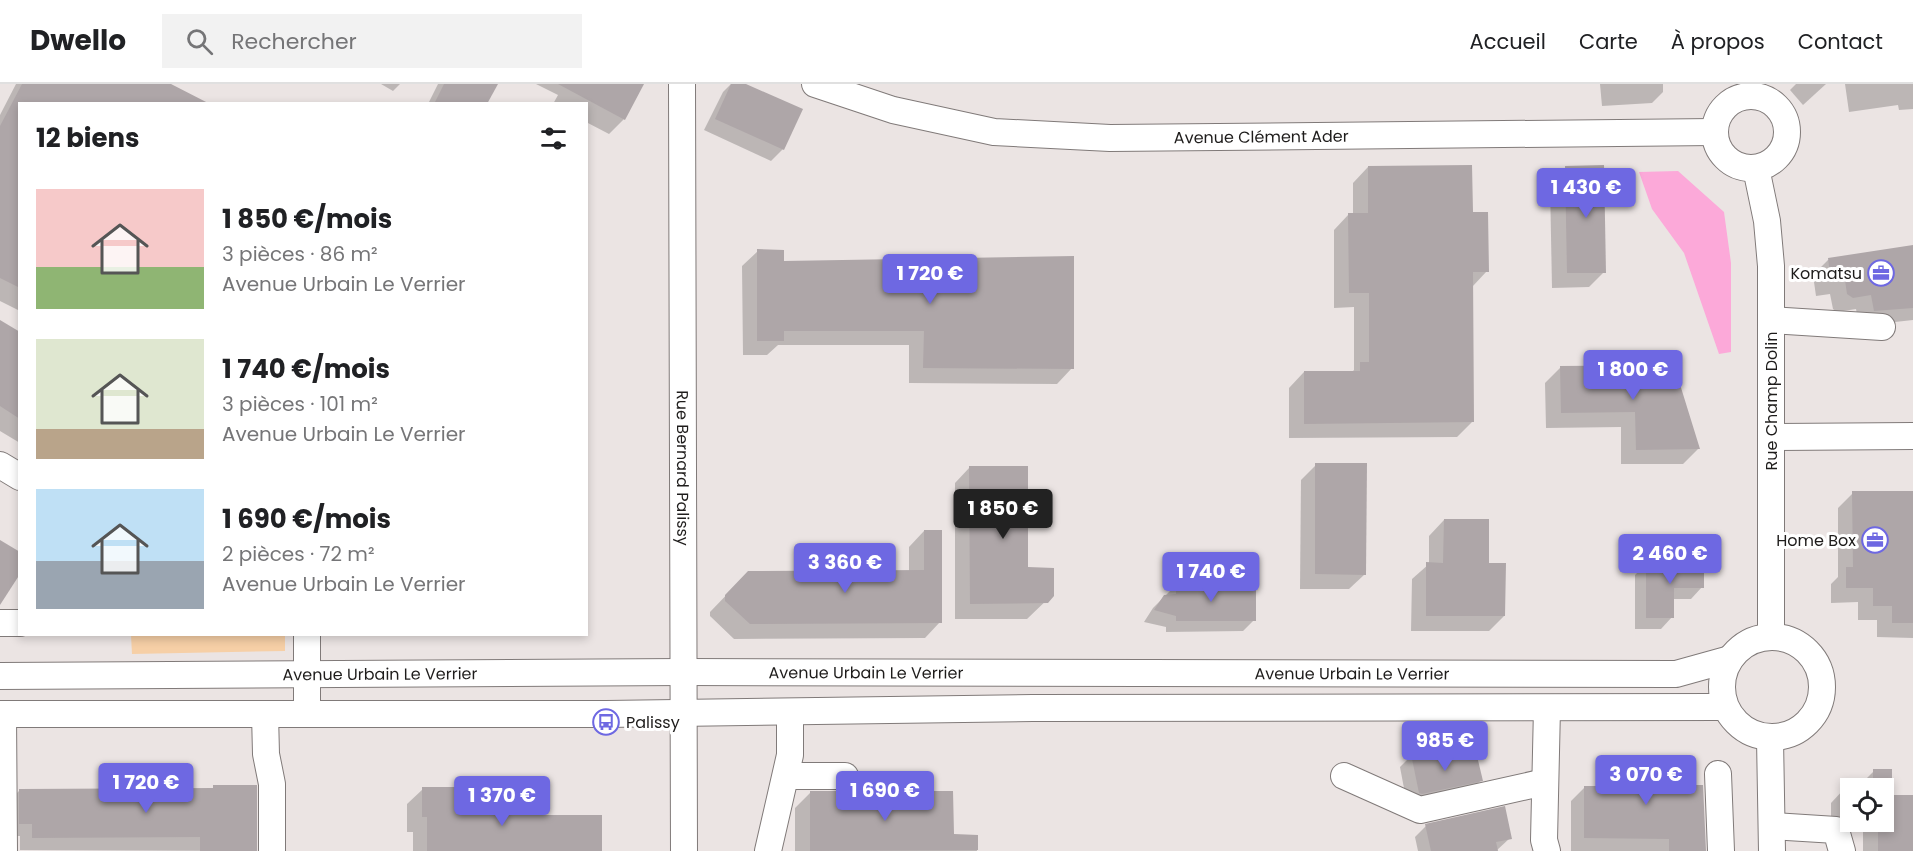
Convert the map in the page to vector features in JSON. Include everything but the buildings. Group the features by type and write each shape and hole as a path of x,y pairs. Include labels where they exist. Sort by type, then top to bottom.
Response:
{"street":[{"name":"Rue Bernard Palissy","path":"682,84 684,851"},
{"name":"Avenue Clément Ader","path":"815,84 893,110 994,132 1110,138 1714,132"},
{"path":"1739,91 1764,98 1774,104 1786,124 1783,147 1777,157 1756,168 1741,167 1727,159 1718,147 1714,132 1722,110 1739,91"},
{"name":"Rue Champ Dolin","path":"1756,168 1767,221 1771,320 1771,637"},
{"path":"1771,320 1882,327"},
{"path":"1771,438 1913,436"},
{"path":"0,465 18,476"},
{"path":"0,623 18,623"},
{"path":"307,636 307,714"},
{"path":"1771,637 1788,639 1802,646 1814,658 1821,673 1823,689 1820,705 1811,719 1799,730 1770,739 1744,729 1725,707 1721,690 1723,674 1730,659 1741,647 1755,639 1771,637"},
{"name":"Avenue Urbain Le Verrier","path":"0,676 684,672 1676,674 1730,659"},
{"path":"4,851 1,714 790,713 1033,708 1725,707"},
{"path":"1547,708 1544,840 1547,851"},
{"path":"768,851 790,755 790,713"},
{"path":"265,714 266,754 272,784 272,851"},
{"path":"1770,739 1772,839 1836,830 1842,851"},
{"path":"1718,774 1720,851"},
{"path":"786,776 845,776"},
{"path":"1344,776 1420,810 1545,782"}],"shaded area":[{"path":"1678,171 1724,212 1731,263 1731,352 1719,354 1684,253 1652,209 1639,172"},
{"path":"131,636 285,636 285,651 132,654"}],"place":[{"name":"Komatsu","path":"1881,273"},
{"name":"Home Box","path":"1875,540"},
{"name":"Palissy","path":"606,722"}]}
